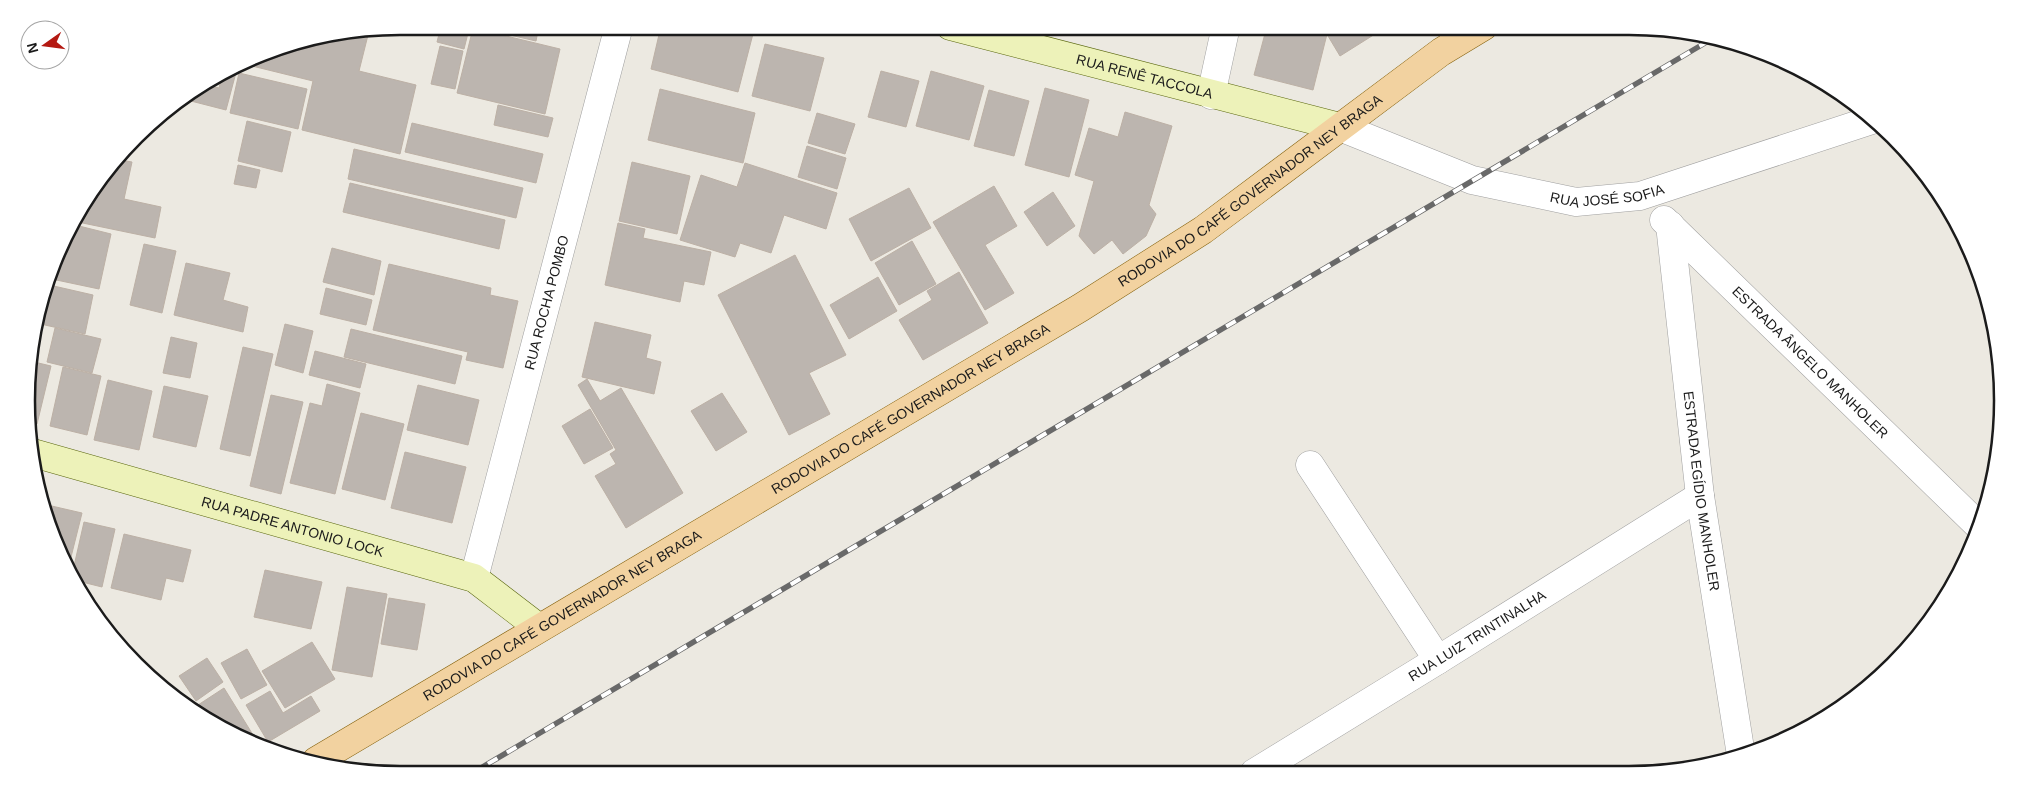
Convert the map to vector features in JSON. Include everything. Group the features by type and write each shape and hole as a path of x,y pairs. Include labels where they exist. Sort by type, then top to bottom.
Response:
{"main road":[{"name":"RUA RENÊ TACCOLA","path":"984,35 1340,127"},
{"name":"RODOVIA DO CAFÉ GOVERNADOR NEY BRAGA","path":"322,757 538,627 716,524 1080,308 1204,230 1441,52 1469,35"},
{"name":"RUA PADRE ANTONIO LOCK","path":"39,455 474,578 538,627"}],"street":[{"name":"RUA ROCHA POMBO","path":"474,578 617,35"},
{"path":"1211,95 1224,35"},
{"name":"RUA JOSÉ SOFIA","path":"1340,127 1472,180 1576,202 1640,196 1865,122"},
{"name":"ESTRADA ÂNGELO MANHOLER","path":"1640,196 1974,521"},
{"name":"ESTRADA EGÍDIO MANHOLER","path":"1670,225 1700,496 1740,749"},
{"path":"1310,466 1438,660"},
{"name":"RUA LUIZ TRINTINALHA","path":"1265,766 1700,496"}],"building":[{"path":"439,35 468,35 464,49 437,42"},
{"path":"471,35 502,35 560,49 545,114 457,93"},
{"path":"510,35 537,35 536,41"},
{"path":"659,35 753,35 738,92 651,69"},
{"path":"1265,35 1327,35 1313,90 1254,75"},
{"path":"1330,35 1373,35 1340,56 1328,36"},
{"path":"368,37 359,71 416,85 400,154 302,130 313,81 254,66 306,47"},
{"path":"765,44 824,58 810,111 752,96"},
{"path":"440,46 463,51 455,89 431,84"},
{"path":"881,71 919,81 906,127 868,117"},
{"path":"931,71 984,86 969,140 916,126"},
{"path":"239,73 307,89 298,129 230,113"},
{"path":"235,75 226,110 191,101 214,87 219,88 220,83"},
{"path":"1045,88 1089,100 1069,177 1025,165"},
{"path":"660,89 755,113 743,163 648,140"},
{"path":"989,90 1029,101 1014,156 974,146"},
{"path":"498,105 553,118 548,137 494,125"},
{"path":"1125,112 1172,126 1149,205 1156,214 1146,236 1123,254 1112,240 1094,254 1079,236 1094,181 1075,175 1089,128 1118,137"},
{"path":"817,113 855,124 845,154 808,143"},
{"path":"247,121 291,132 282,172 238,161"},
{"path":"412,123 543,154 536,183 405,152"},
{"path":"807,146 846,158 837,189 798,177"},
{"path":"354,149 523,188 516,218 348,179"},
{"path":"125,161 132,162 124,199 161,207 155,238 82,223 97,197"},
{"path":"632,162 690,176 677,234 619,221"},
{"path":"745,163 837,193 826,229 784,215 771,253 740,243 735,257 680,240 701,175 737,187"},
{"path":"238,165 260,170 256,188 234,184"},
{"path":"350,183 505,220 499,249 343,212"},
{"path":"994,186 1017,226 985,245 1014,293 985,310 933,222"},
{"path":"909,188 931,228 871,261 849,219"},
{"path":"1053,192 1075,226 1047,246 1024,212"},
{"path":"618,223 645,229 643,238 711,252 704,285 684,281 680,302 605,285"},
{"path":"80,226 111,234 99,289 55,280"},
{"path":"912,241 936,284 899,305 875,263"},
{"path":"144,244 176,251 162,313 130,305"},
{"path":"332,248 381,261 374,295 323,282"},
{"path":"795,255 846,355 809,373 830,414 789,435 718,295"},
{"path":"186,263 230,273 223,300 248,307 243,332 174,315"},
{"path":"389,264 491,288 490,295 518,301 503,368 466,360 468,352 373,330"},
{"path":"959,272 988,323 923,360 899,320 932,300 927,291"},
{"path":"878,277 897,311 849,339 830,305"},
{"path":"53,286 93,295 85,334 43,325"},
{"path":"326,288 372,300 366,325 320,314"},
{"path":"595,322 651,335 646,358 661,362 654,394 582,377"},
{"path":"285,324 313,331 303,373 275,365"},
{"path":"55,328 101,339 92,373 47,362"},
{"path":"351,329 462,356 455,384 344,357"},
{"path":"171,337 197,343 190,378 163,373"},
{"path":"243,347 273,354 250,456 220,449"},
{"path":"315,351 366,364 360,388 309,375"},
{"path":"37,363 51,366 37,424 35,400"},
{"path":"63,367 101,376 87,435 50,426"},
{"path":"587,379 600,401 621,388 683,493 626,528 595,476 616,464 610,454 616,450 578,385"},
{"path":"108,380 152,391 139,450 94,440"},
{"path":"327,384 360,393 335,494 290,483 310,403 322,406"},
{"path":"418,385 479,400 468,445 407,430"},
{"path":"164,386 208,396 196,447 153,437"},
{"path":"722,393 747,432 716,451 691,411"},
{"path":"271,395 303,402 281,494 250,486"},
{"path":"590,409 613,448 584,464 562,426"},
{"path":"361,413 404,424 385,500 342,489"},
{"path":"405,452 466,467 452,523 391,508"},
{"path":"50,506 82,513 71,557"},
{"path":"84,522 115,529 102,587 84,582 74,565"},
{"path":"124,534 191,550 183,582 166,578 161,600 111,588"},
{"path":"265,570 322,582 311,629 254,617"},
{"path":"347,587 387,594 372,677 332,670"},
{"path":"389,598 425,604 417,650 381,644"},
{"path":"312,642 335,679 285,708 262,671"},
{"path":"247,649 267,685 241,699 221,663"},
{"path":"207,658 223,682 196,701 179,676"},
{"path":"224,688 253,734 218,717 198,705"},
{"path":"270,691 283,713 311,696 320,711 269,741 246,705"}],"railway":[{"path":"484,766 1705,43"}]}
